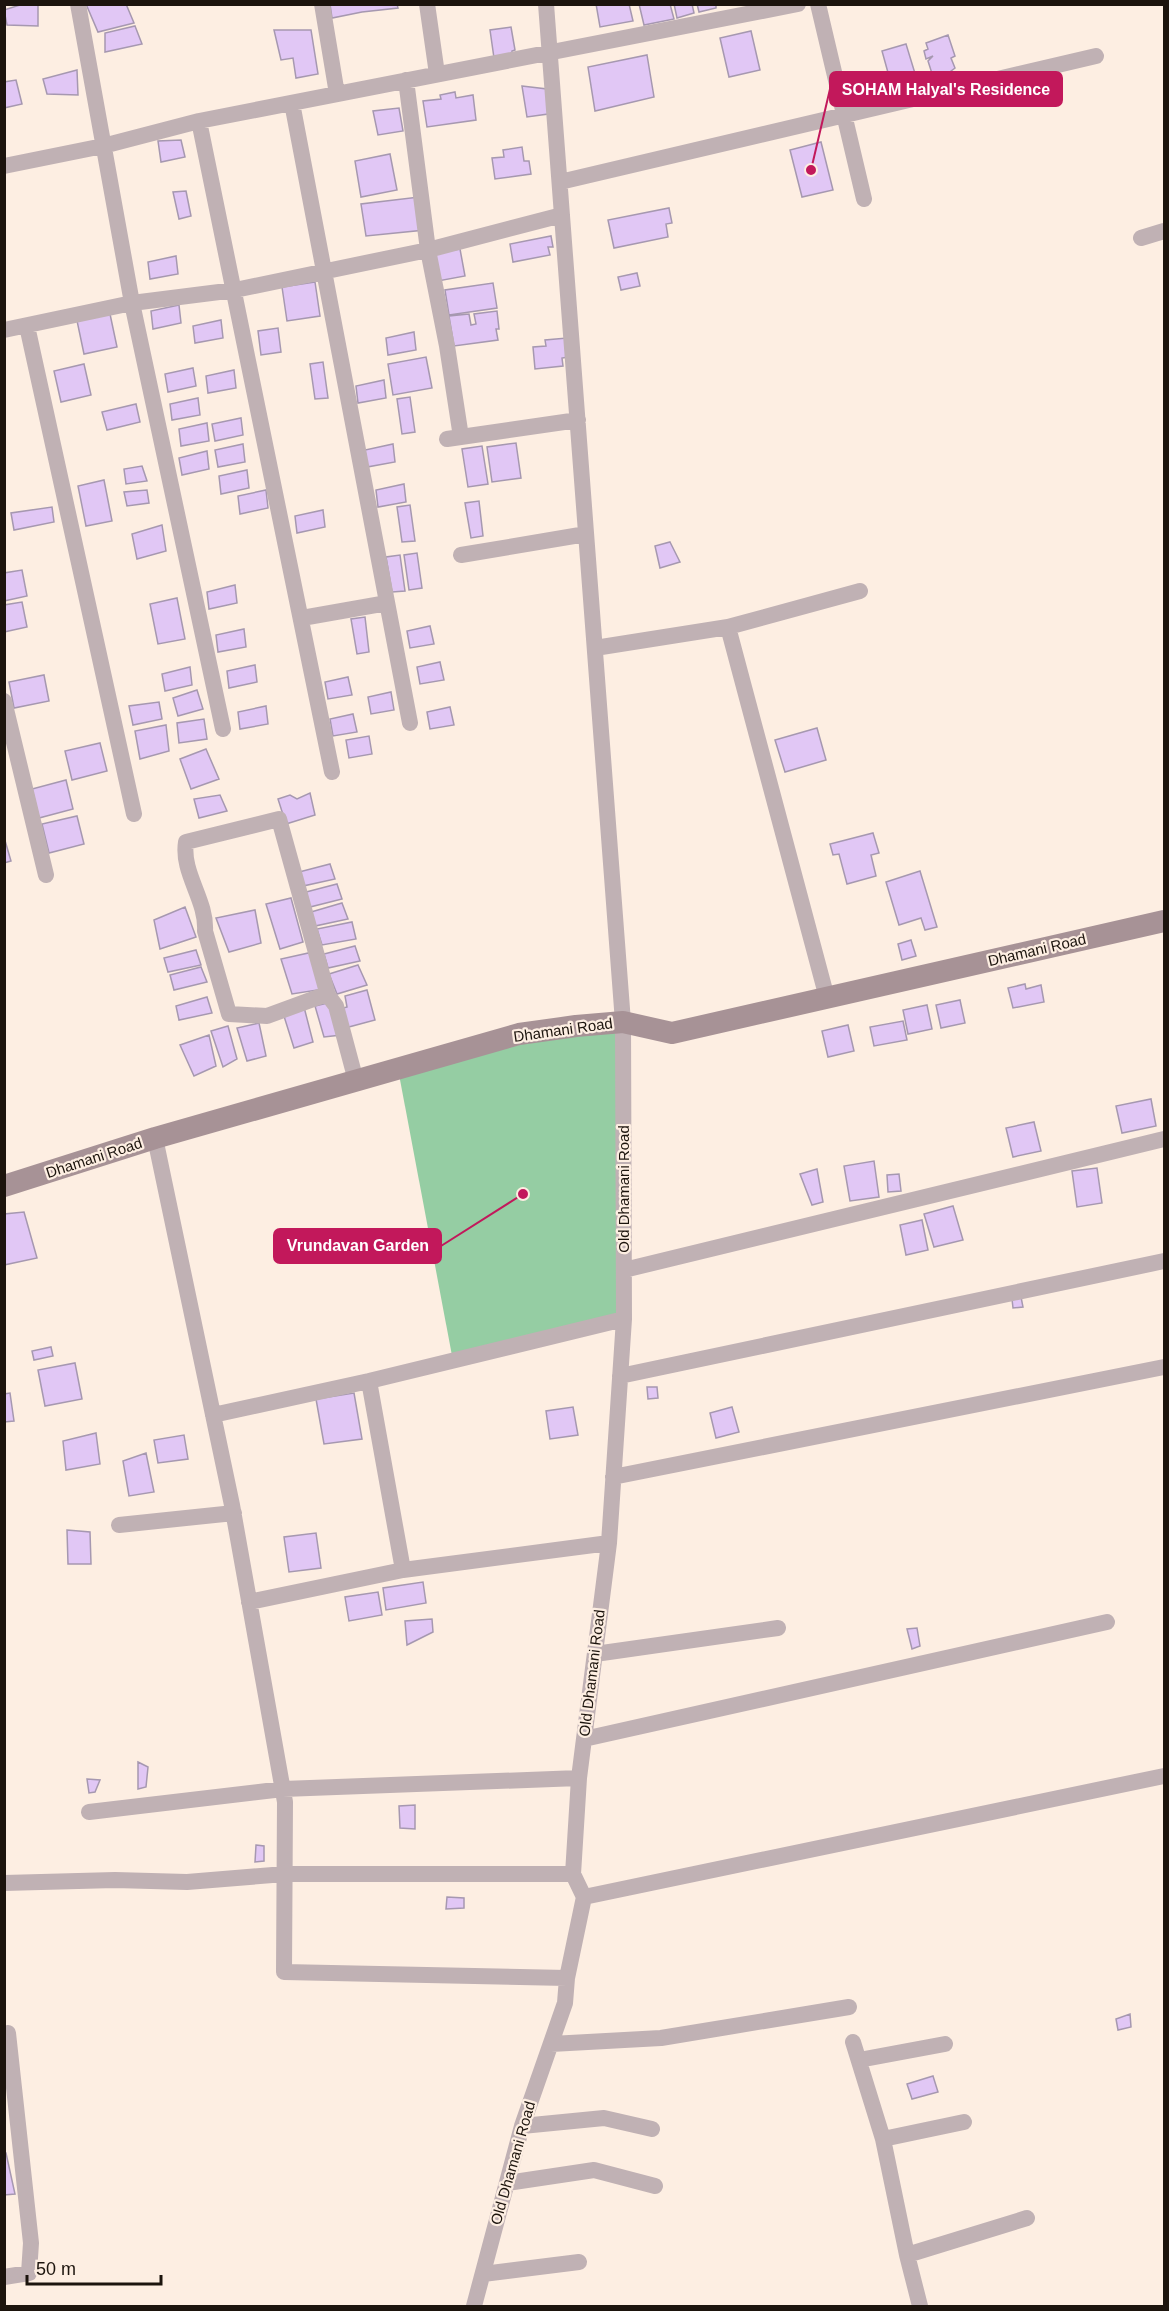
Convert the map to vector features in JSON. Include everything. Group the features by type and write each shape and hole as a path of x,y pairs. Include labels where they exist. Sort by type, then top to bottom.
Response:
{"main road":[{"name":"Dhamani Road","path":"4,1186 155,1138 519,1034 623,1022 672,1033 1164,921"}],"street":[{"path":"78,4 132,303 223,729"},
{"path":"322,4 336,94"},
{"path":"427,4 437,74"},
{"name":"Old Dhamani Road","path":"474,2307 522,2126 565,2003 567,1978 584,1897 573,1874 579,1778 609,1543 624,1319 623,1022 546,4"},
{"path":"4,166 103,146 199,121 798,4"},
{"path":"818,4 864,199"},
{"path":"560,182 1096,56"},
{"path":"406,80 428,249 447,346 454,438 578,420"},
{"path":"292,103 410,723"},
{"path":"199,121 332,772"},
{"path":"4,330 132,303 235,290 428,249 562,215"},
{"path":"1141,238 1164,231"},
{"path":"27,326 134,814"},
{"path":"461,555 586,534"},
{"path":"595,648 728,627 860,591"},
{"path":"302,618 387,603"},
{"path":"728,627 827,998"},
{"path":"4,701 46,875"},
{"path":"327,992 279,819 186,842 184,855 206,919 206,931 229,1014 267,1016 327,993 336,1006 356,1081"},
{"path":"155,1138 234,1513 283,1789 285,1802 284,1972 567,1978"},
{"path":"624,1270 1164,1139"},
{"path":"620,1376 1164,1261"},
{"path":"213,1415 369,1381 624,1319"},
{"path":"613,1477 1164,1367"},
{"path":"369,1381 404,1570"},
{"path":"119,1525 234,1513"},
{"path":"249,1602 404,1570 609,1543"},
{"path":"584,1739 1107,1622"},
{"path":"595,1654 778,1628"},
{"path":"584,1897 1164,1776"},
{"path":"89,1812 283,1789 579,1778"},
{"path":"4,1883 115,1880 187,1882 285,1874 573,1874"},
{"path":"551,2044 661,2038 849,2007"},
{"path":"4,2277 29,2273 31,2243 8,2033"},
{"path":"853,2042 883,2139 920,2307"},
{"path":"859,2060 945,2044"},
{"path":"522,2126 604,2118 652,2129"},
{"path":"883,2139 964,2122"},
{"path":"507,2183 594,2169 655,2186"},
{"path":"907,2255 1027,2218"},
{"path":"483,2274 579,2262"}],"green space":[{"path":"623,1022 624,1319 453,1361 398,1069"}],"building":[{"path":"23,4 38,4 38,26 7,25 4,10"},
{"path":"86,4 126,4 134,23 98,32"},
{"path":"330,4 397,4 398,8 332,18"},
{"path":"596,4 629,4 633,21 600,27"},
{"path":"639,4 670,4 674,19 644,25"},
{"path":"674,4 692,4 694,13 677,18"},
{"path":"697,4 716,4 716,8 699,12"},
{"path":"135,26 142,44 105,52 105,33"},
{"path":"511,27 515,50 512,51 512,55 494,58 490,30"},
{"path":"274,30 311,30 318,74 296,78 293,58 281,60"},
{"path":"751,31 760,70 729,77 720,38"},
{"path":"948,35 955,56 951,58 955,68 935,83 928,61 933,56 926,59 924,51 928,49 926,43"},
{"path":"906,44 917,80 892,87 882,51"},
{"path":"647,55 654,97 595,111 588,67"},
{"path":"77,70 78,95 47,94 43,79"},
{"path":"16,80 22,104 4,108 4,82"},
{"path":"522,86 547,89 548,114 527,117"},
{"path":"455,92 456,98 473,95 476,120 427,127 423,101 441,99 440,95"},
{"path":"399,108 403,131 378,135 373,111"},
{"path":"181,140 185,157 161,162 158,141"},
{"path":"821,142 833,190 802,197 790,150"},
{"path":"522,147 524,161 529,161 531,174 495,179 492,158 504,157 503,150"},
{"path":"390,154 397,190 361,197 355,161"},
{"path":"186,191 191,216 179,219 173,192"},
{"path":"419,197 425,230 366,236 361,204"},
{"path":"669,208 672,223 666,224 668,237 614,248 608,220"},
{"path":"551,236 553,247 548,247 550,255 513,262 510,244"},
{"path":"460,249 465,276 438,281 433,253"},
{"path":"176,256 178,274 150,279 148,262"},
{"path":"637,273 640,286 621,290 618,277"},
{"path":"315,282 320,316 287,321 282,287"},
{"path":"493,283 497,308 449,315 445,290"},
{"path":"179,305 181,323 153,329 151,311"},
{"path":"497,311 498,340 454,346 449,316 469,314 471,325 476,324 474,314"},
{"path":"110,314 117,347 84,354 76,316"},
{"path":"221,320 223,338 195,343 193,326"},
{"path":"278,328 281,352 261,355 258,331"},
{"path":"414,332 416,350 388,355 386,338"},
{"path":"567,338 568,357 562,358 563,366 535,369 533,347 546,346 545,340"},
{"path":"426,357 432,388 393,395 388,364"},
{"path":"323,362 328,398 315,399 310,364"},
{"path":"84,364 91,395 61,402 54,371"},
{"path":"193,368 196,386 168,392 165,374"},
{"path":"234,370 236,388 208,393 206,376"},
{"path":"384,380 386,398 358,403 356,386"},
{"path":"410,397 415,432 402,434 397,399"},
{"path":"198,398 200,415 172,420 170,404"},
{"path":"136,404 140,422 107,430 102,412"},
{"path":"241,418 243,435 215,441 212,424"},
{"path":"207,423 209,441 181,446 179,429"},
{"path":"516,443 521,478 492,482 487,447"},
{"path":"243,444 245,462 218,467 215,450"},
{"path":"393,444 395,462 367,467 365,450"},
{"path":"482,446 488,484 468,487 462,449"},
{"path":"207,451 209,469 182,475 179,458"},
{"path":"142,466 147,481 126,484 124,469"},
{"path":"247,470 249,488 221,494 219,476"},
{"path":"104,480 112,521 86,526 78,486"},
{"path":"404,484 406,502 378,507 376,490"},
{"path":"147,490 149,503 127,506 124,492"},
{"path":"266,490 268,508 240,514 238,496"},
{"path":"479,501 483,536 471,538 465,503"},
{"path":"410,505 415,541 402,542 397,507"},
{"path":"52,507 54,522 14,530 11,513"},
{"path":"323,510 325,527 297,533 295,516"},
{"path":"162,525 166,551 137,559 132,534"},
{"path":"670,542 680,562 660,568 655,546"},
{"path":"417,553 422,588 409,590 404,555"},
{"path":"400,555 405,591 392,592 386,557"},
{"path":"22,570 27,596 4,601 4,573"},
{"path":"235,585 237,603 209,609 207,592"},
{"path":"177,598 185,639 158,644 150,604"},
{"path":"22,602 27,627 4,632 4,605"},
{"path":"365,617 369,652 357,654 351,619"},
{"path":"430,626 434,644 410,648 407,631"},
{"path":"244,629 246,647 218,652 216,635"},
{"path":"440,662 444,680 420,684 417,667"},
{"path":"255,665 257,682 229,688 227,671"},
{"path":"190,667 192,685 165,691 162,674"},
{"path":"44,675 49,701 14,708 9,682"},
{"path":"348,677 352,695 328,699 325,682"},
{"path":"197,690 203,709 178,716 173,698"},
{"path":"391,692 394,710 371,714 368,697"},
{"path":"159,702 162,719 133,725 129,706"},
{"path":"266,706 268,724 240,729 238,712"},
{"path":"450,707 454,725 430,729 427,712"},
{"path":"353,714 357,732 333,736 330,719"},
{"path":"204,719 207,739 179,743 177,723"},
{"path":"166,725 169,751 140,759 135,731"},
{"path":"817,728 826,760 785,772 775,740"},
{"path":"369,736 372,754 349,758 346,740"},
{"path":"100,743 107,771 72,780 65,751"},
{"path":"206,749 219,779 191,789 180,759"},
{"path":"66,780 73,809 39,818 32,789"},
{"path":"310,793 315,815 286,824 278,799 290,795 297,799"},
{"path":"220,795 227,811 199,818 194,799"},
{"path":"77,816 84,844 49,853 42,824"},
{"path":"873,833 879,853 871,855 876,876 847,884 839,854 833,855 830,844"},
{"path":"4,837 11,861 4,863"},
{"path":"330,864 335,879 303,886 299,872"},
{"path":"920,871 937,927 925,930 921,918 899,925 886,882"},
{"path":"337,884 342,899 310,907 306,892"},
{"path":"291,898 303,942 280,949 266,904"},
{"path":"342,903 348,919 315,926 311,912"},
{"path":"185,907 196,937 160,949 154,920"},
{"path":"255,910 261,943 229,952 216,918"},
{"path":"352,922 356,939 322,945 317,929"},
{"path":"911,940 916,956 902,960 898,944"},
{"path":"355,946 360,961 328,968 324,954"},
{"path":"196,950 201,965 168,972 164,958"},
{"path":"313,952 324,989 292,994 281,959"},
{"path":"358,965 367,985 337,994 329,974"},
{"path":"201,967 207,982 174,990 170,975"},
{"path":"1025,984 1026,989 1041,985 1044,1002 1013,1008 1008,988"},
{"path":"367,990 375,1020 345,1028 340,1009 347,1007 345,996"},
{"path":"207,997 212,1013 179,1020 176,1006"},
{"path":"960,1000 965,1023 941,1028 936,1005"},
{"path":"332,1002 341,1035 324,1037 315,1006"},
{"path":"927,1005 932,1029 908,1034 903,1010"},
{"path":"304,1007 313,1042 294,1048 283,1013"},
{"path":"903,1021 907,1040 874,1046 870,1027"},
{"path":"259,1023 266,1056 247,1061 237,1028"},
{"path":"848,1025 854,1051 828,1057 822,1031"},
{"path":"228,1026 237,1059 223,1067 211,1031"},
{"path":"209,1035 216,1066 194,1076 180,1045"},
{"path":"1151,1099 1156,1126 1122,1133 1116,1106"},
{"path":"1034,1122 1041,1151 1013,1157 1006,1128"},
{"path":"874,1161 879,1197 850,1201 844,1166"},
{"path":"1097,1168 1102,1203 1077,1207 1072,1171"},
{"path":"817,1169 823,1202 812,1205 800,1174"},
{"path":"899,1174 901,1191 888,1192 887,1175"},
{"path":"953,1206 963,1240 934,1247 924,1214"},
{"path":"24,1212 37,1258 4,1265 4,1214"},
{"path":"922,1220 928,1250 906,1255 900,1225"},
{"path":"1021,1297 1023,1307 1013,1308 1012,1299"},
{"path":"51,1347 53,1356 34,1360 32,1351"},
{"path":"75,1363 82,1399 45,1406 38,1370"},
{"path":"647,1387 657,1387 658,1398 648,1399"},
{"path":"10,1393 14,1421 4,1422 4,1394"},
{"path":"354,1393 362,1439 324,1444 316,1399"},
{"path":"573,1407 578,1435 550,1439 546,1411"},
{"path":"732,1407 739,1432 716,1438 710,1413"},
{"path":"96,1433 100,1464 66,1470 63,1441"},
{"path":"184,1435 188,1459 158,1463 154,1440"},
{"path":"146,1453 154,1492 129,1496 123,1461"},
{"path":"67,1530 90,1532 91,1564 68,1564"},
{"path":"316,1533 321,1568 289,1572 284,1537"},
{"path":"423,1582 426,1603 386,1610 383,1588"},
{"path":"378,1592 382,1615 349,1621 345,1597"},
{"path":"432,1619 433,1632 407,1645 405,1621"},
{"path":"917,1628 920,1646 912,1649 907,1629"},
{"path":"138,1762 148,1767 146,1787 138,1789"},
{"path":"87,1779 100,1780 95,1792 89,1793"},
{"path":"415,1805 415,1829 400,1828 399,1806"},
{"path":"256,1845 264,1846 264,1861 255,1862"},
{"path":"447,1897 464,1898 464,1908 446,1909"},
{"path":"1130,2014 1131,2027 1118,2030 1116,2019"},
{"path":"933,2076 938,2092 912,2099 907,2084"},
{"path":"4,2153 6,2153 15,2194 4,2195"}],"place":[{"name":"SOHAM Halyal's Residence","path":"811,170"},
{"name":"Vrundavan Garden","path":"523,1194"}]}
